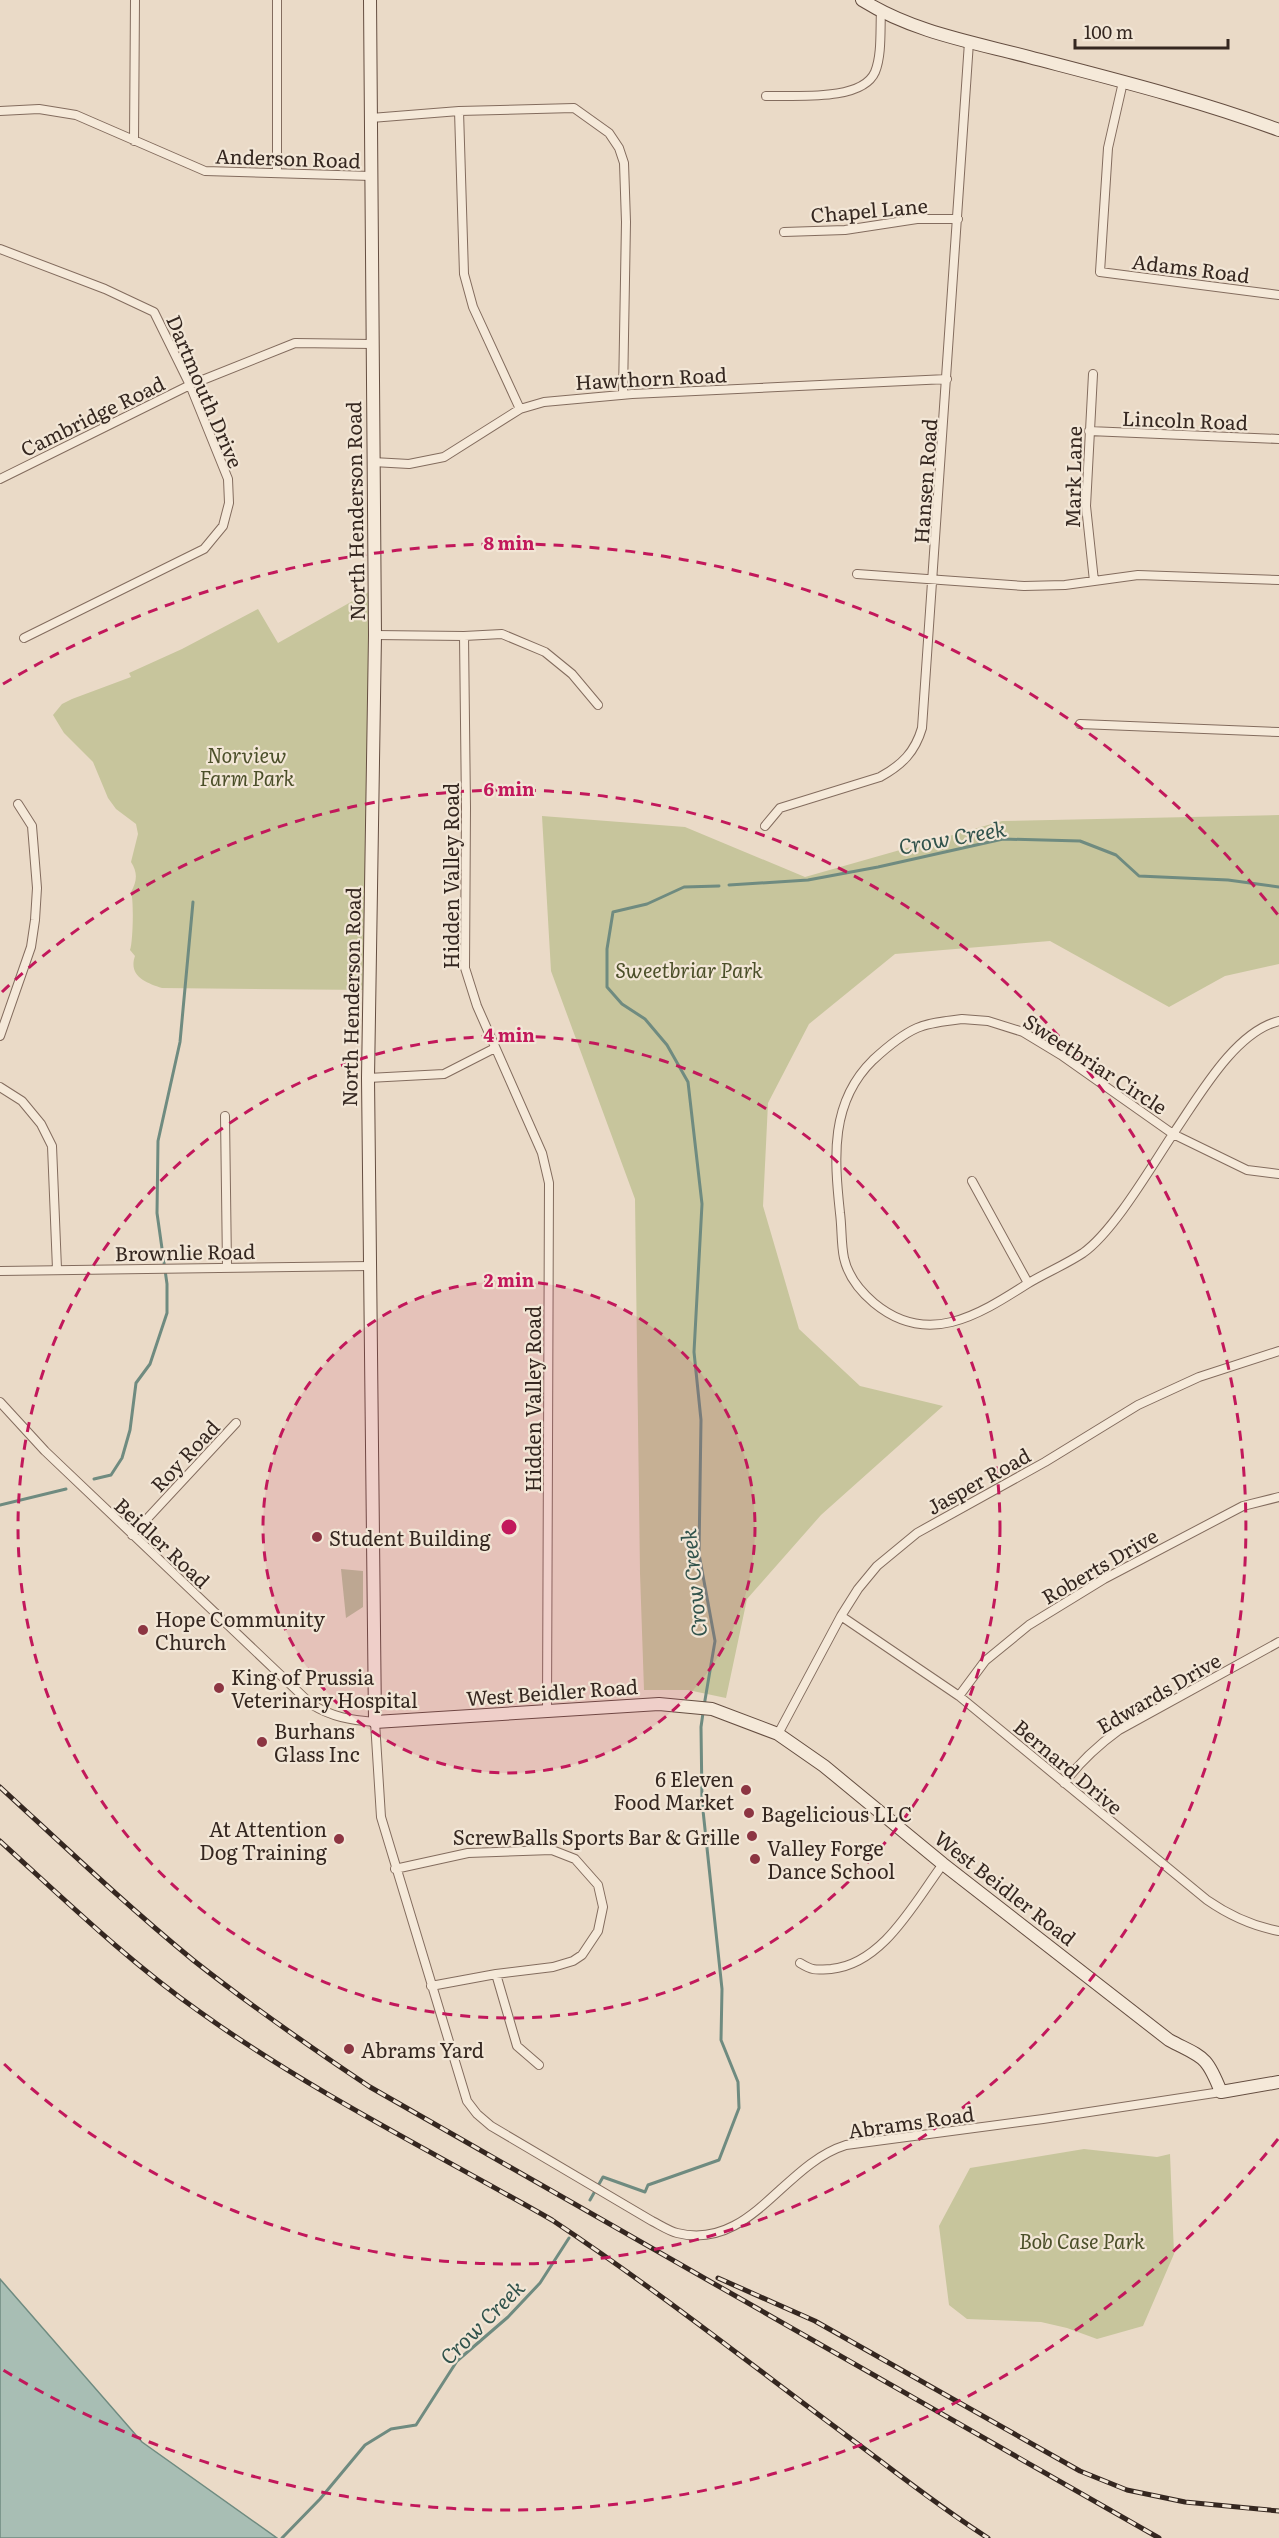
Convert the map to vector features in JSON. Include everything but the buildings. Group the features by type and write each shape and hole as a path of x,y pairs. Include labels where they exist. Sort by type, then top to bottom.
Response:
{"street":[{"path":"134,141 135,0"},
{"path":"277,0 277,173"},
{"name":"North Henderson Road","path":"370,0 375,635 368,1078 375,1722 381,1817 431,1986"},
{"path":"862,0 919,28 1196,102 1279,130"},
{"path":"766,96 842,93 862,87 876,70 881,11"},
{"name":"Hansen Road","path":"765,826 780,808 890,772 914,749 924,717 969,42"},
{"name":"Adams Road","path":"1123,82 1108,148 1100,272 1279,295"},
{"path":"371,118 459,111 574,108 609,133 619,147 624,163 626,222 623,394"},
{"name":"Anderson Road","path":"0,111 39,109 76,115 205,171 371,176"},
{"path":"459,111 464,274 473,307 520,409"},
{"name":"Chapel Lane","path":"784,232 845,231 903,220 958,219"},
{"name":"Dartmouth Drive","path":"0,249 105,289 154,312 190,386 228,479 229,503 223,526 204,549 24,638"},
{"name":"Cambridge Road","path":"0,479 190,386 295,343 372,344"},
{"name":"Mark Lane","path":"1093,374 1086,506 1094,581"},
{"name":"Hawthorn Road","path":"373,462 409,464 444,457 520,409 544,402 623,394 947,379"},
{"name":"Lincoln Road","path":"1089,431 1279,439"},
{"path":"857,574 1054,586 1150,575 1279,580"},
{"path":"375,635 502,634 544,652 572,674 598,705"},
{"name":"Hidden Valley Road","path":"464,636 466,808 464,957 469,987 542,1153 549,1183 547,1711"},
{"path":"1080,724 1279,732"},
{"path":"0,1036 31,947 36,910 37,888 32,826 18,804"},
{"name":"Sweetbriar Circle","path":"962,1019 988,1021 1016,1028 1061,1055 1173,1134 1149,1172 1103,1233 1084,1252 1028,1283 986,1309 938,1325 909,1324 887,1313 868,1298 850,1275 844,1258 836,1157 839,1121 846,1098 862,1071 892,1043 919,1027 962,1019"},
{"path":"1279,1021 1266,1025 1236,1048 1173,1134 1247,1170 1279,1174"},
{"path":"368,1078 444,1074 495,1048"},
{"path":"0,1087 22,1101 41,1124 52,1146 57,1269"},
{"path":"225,1116 227,1266"},
{"path":"972,1181 1028,1283"},
{"name":"Brownlie Road","path":"0,1271 227,1266 370,1266"},
{"name":"Jasper Road","path":"778,1734 841,1616 858,1589 877,1566 919,1532 1045,1462 1138,1405 1199,1377 1279,1352"},
{"name":"Beidler Road","path":"0,1402 23,1429 132,1535 311,1704 326,1714 344,1719 375,1722"},
{"name":"Roy Road","path":"132,1535 236,1423"},
{"name":"Roberts Drive","path":"959,1696 985,1661 1029,1624 1104,1579 1223,1516 1243,1506 1279,1497"},
{"name":"Bernard Drive","path":"841,1616 959,1696 1220,1908 1257,1927 1279,1931"},
{"name":"Edwards Drive","path":"1064,1783 1099,1744 1119,1730 1279,1642"},
{"name":"West Beidler Road","path":"375,1722 659,1704 712,1709 778,1734 842,1780 943,1864 1169,2040 1204,2058 1211,2067 1221,2092"},
{"path":"395,1869 468,1853 552,1850 575,1859 598,1885 603,1907 598,1931 582,1955 573,1961 553,1968 496,1974 431,1986"},
{"path":"800,1964 812,1971 851,1966 866,1959 887,1939 943,1864"},
{"path":"496,1974 517,2046 539,2065"},
{"name":"Abrams Road","path":"431,1986 465,2096 472,2108 491,2126 603,2193 677,2233 712,2235 743,2221 808,2163 846,2145 1055,2118 1221,2092"},
{"path":"1221,2092 1279,2082"}],"green space":[{"name":"Norview Farm Park","path":"374,589 370,990 162,988 150,984 136,974 133,963 135,956 130,950 133,921 131,892 136,877 131,862 138,834 136,824 116,809 108,798 93,762 64,733 53,715 62,704 131,677 129,673 182,649 258,609 278,643"},
{"name":"Sweetbriar Park","path":"1279,815 1279,964 1225,976 1169,1007 1050,941 895,954 809,1024 768,1103 763,1206 799,1329 860,1386 943,1406 821,1515 747,1599 726,1698 688,1690 644,1690 640,1573 635,1199 551,971 542,816 685,827 805,877 1002,821"},
{"path":"341,1569 363,1571 363,1607 346,1618"},
{"name":"Bob Case Park","path":"1084,2149 1157,2157 1170,2154 1174,2254 1143,2326 1097,2339 1067,2328 1041,2322 967,2319 949,2305 939,2226 970,2168"}],"shaded area":[{"path":"0,2279 142,2442 277,2538 0,2538"}],"waterway":[{"name":"Crow Creek","path":"729,885 808,880 1003,839 1080,841 1116,855 1139,876 1228,880 1279,887"},
{"name":"Crow Creek","path":"704,1706 715,1641 699,1554 701,1420 694,1352 702,1204 688,1082 667,1045 645,1019 622,1004 607,987 607,949 613,912 647,904 684,887 719,886"},
{"path":"94,1479 111,1475 122,1458 130,1430 136,1383 150,1364 167,1313 167,1284 157,1213 158,1141 180,1042 193,902"},
{"path":"0,1505 66,1489"},
{"name":"Crow Creek","path":"590,2200 603,2177 645,2192 648,2185 719,2160 739,2108 738,2082 721,2040 722,1989 702,1801 701,1727 703,1713"},
{"name":"Crow Creek","path":"282,2538 320,2499 365,2445 391,2429 416,2425 457,2361 508,2317 540,2283 569,2238"}],"railway":[{"path":"0,1787 193,1960 280,2025 370,2087 1159,2538"},
{"path":"0,1841 123,1951 200,2012 329,2095 552,2220 670,2303 924,2494 988,2538"},
{"path":"718,2278 815,2321 1080,2471 1127,2490 1185,2502 1279,2511"}],"place":[{"name":"Student Building","path":"317,1537"},
{"name":"Hope Community Church","path":"143,1630"},
{"name":"King of Prussia Veterinary Hospital","path":"219,1688"},
{"name":"Burhans Glass Inc","path":"262,1742"},
{"name":"6 Eleven Food Market","path":"746,1790"},
{"name":"Bagelicious LLC","path":"749,1813"},
{"name":"ScrewBalls Sports Bar & Grille","path":"752,1836"},
{"name":"At Attention Dog Training","path":"339,1839"},
{"name":"Valley Forge Dance School","path":"755,1859"},
{"name":"Abrams Yard","path":"349,2049"}]}
